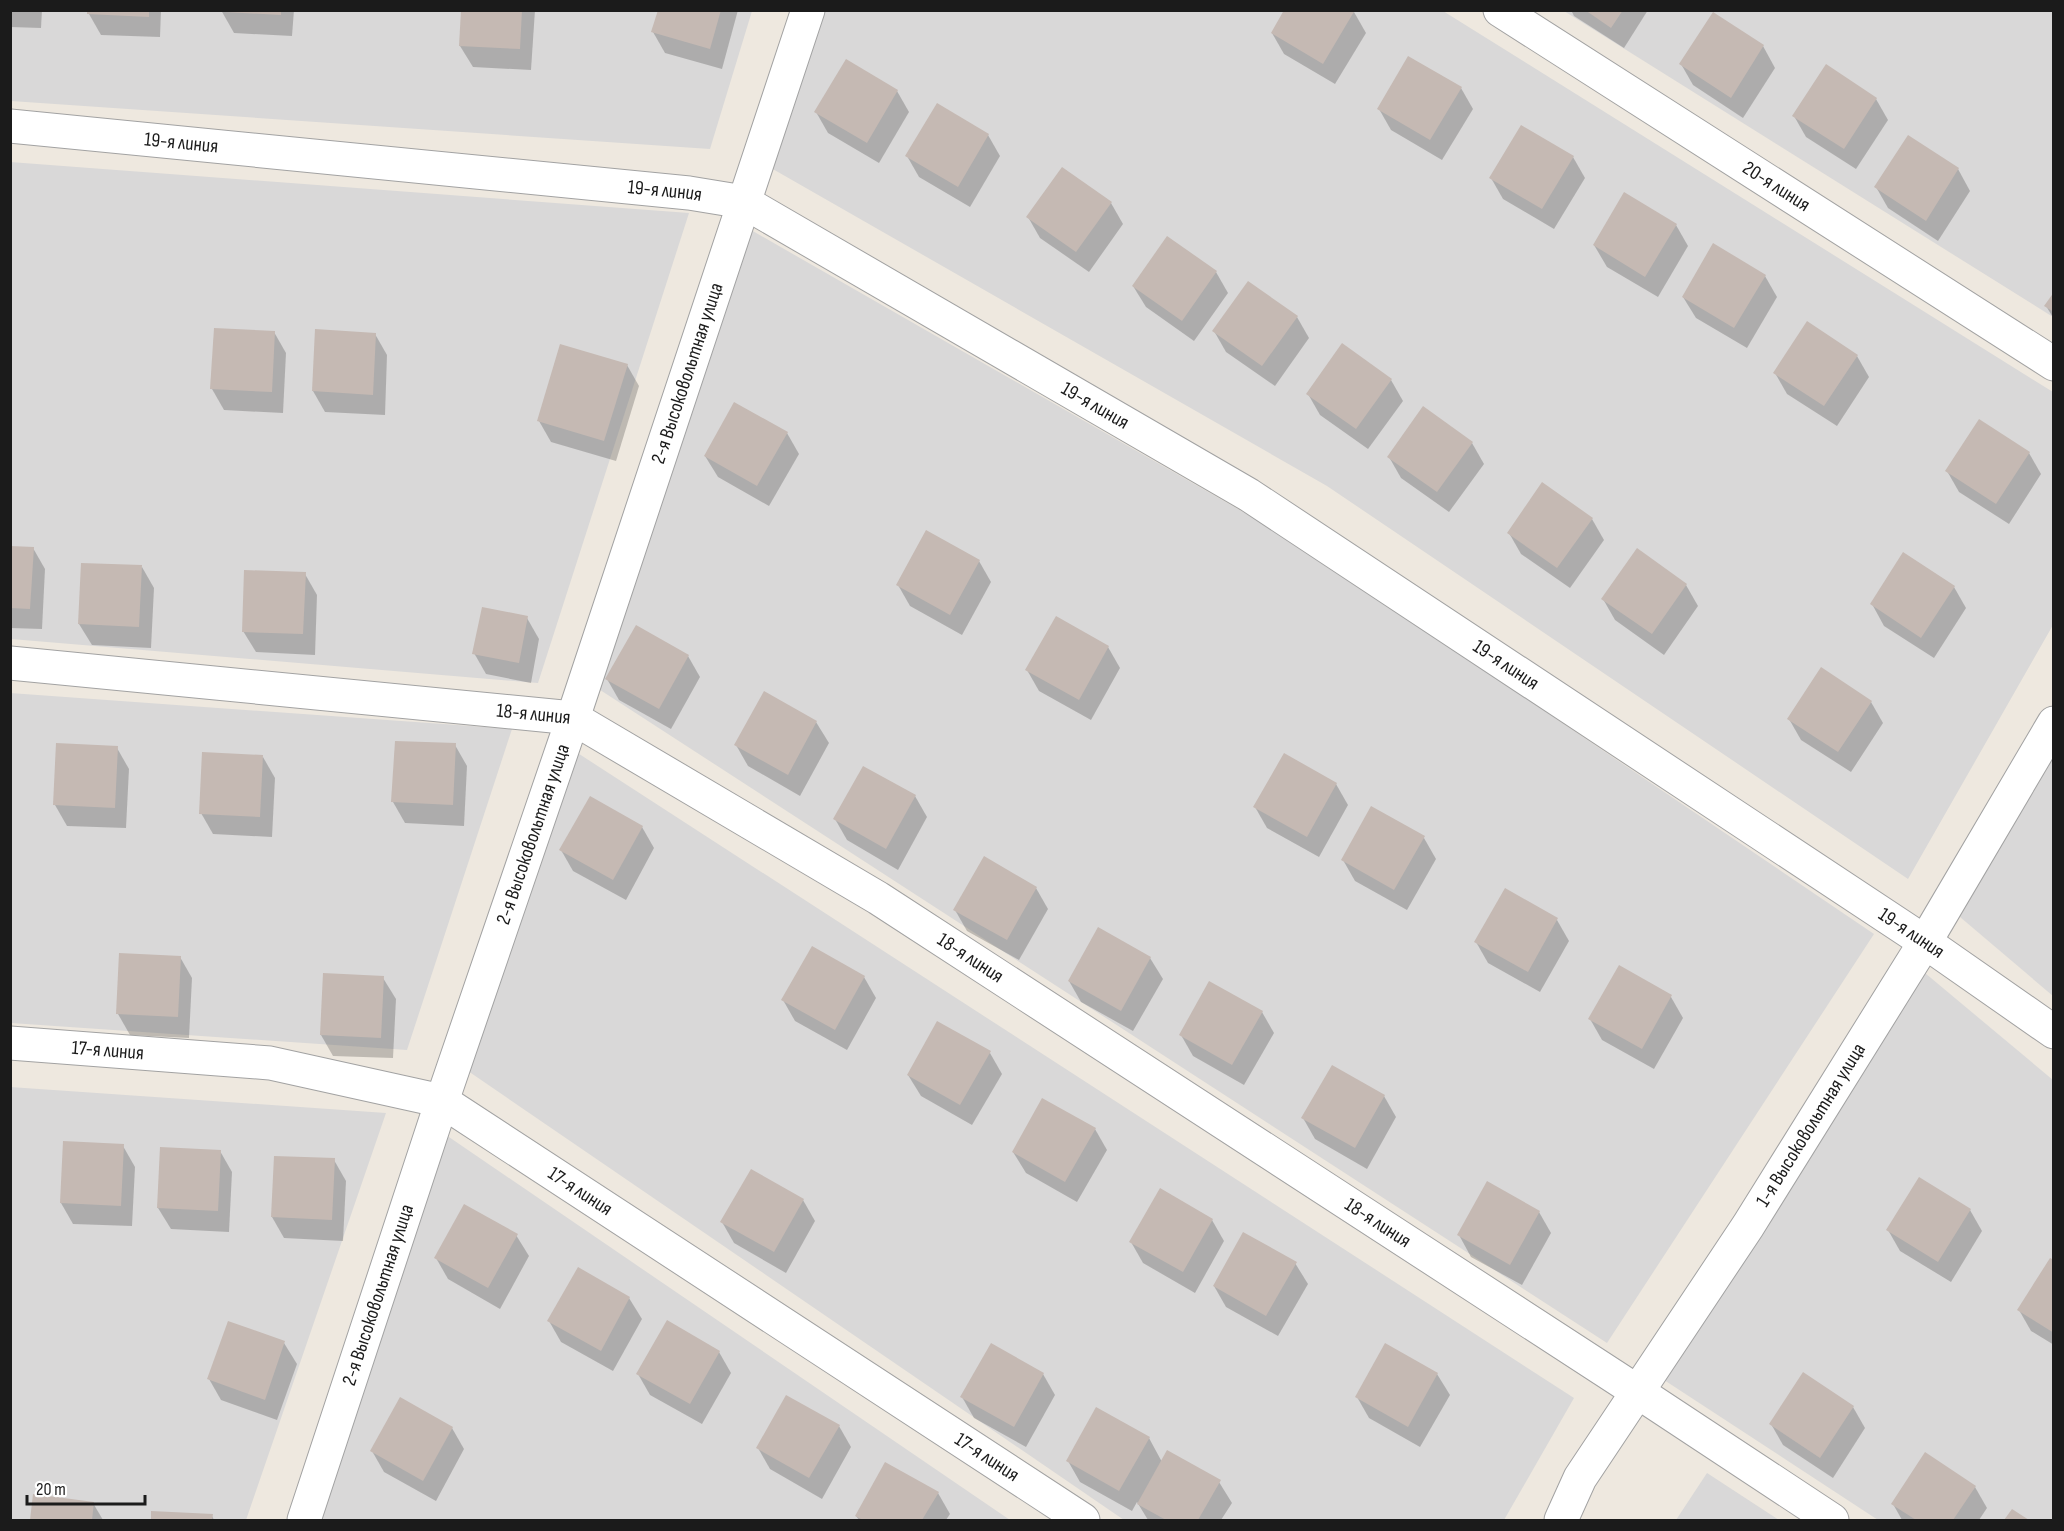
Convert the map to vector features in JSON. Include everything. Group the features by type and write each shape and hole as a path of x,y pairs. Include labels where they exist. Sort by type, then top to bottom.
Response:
{"street":[{"name":"2-я Высоковольтная улица","path":"304,1521 442,1101 573,718 808,10"},
{"name":"20-я линия","path":"1500,10 2054,364"},
{"name":"19-я линия","path":"10,126 689,194 744,202 1249,495 1925,942 2054,1032"},
{"name":"18-я линия","path":"10,663 573,718 878,898 1638,1392 1832,1521"},
{"name":"1-я Высоковольтная улица","path":"1561,1521 1580,1478 1748,1226 1925,942 2054,723"},
{"name":"17-я линия","path":"10,1043 270,1063 442,1101 1083,1521"}],"shaded area":[{"path":"10,11 752,11 710,149 11,101"},
{"path":"819,11 1443,11 2053,392 2053,625 1908,879 1327,486 771,168"},
{"path":"1564,11 2053,11 2053,317"},
{"path":"10,162 689,213 538,683 11,639"},
{"path":"751,230 1292,540 1874,934 1607,1343 594,686"},
{"path":"10,693 512,729 407,1050 11,1023"},
{"path":"573,750 1574,1398 1504,1520 1124,1520 468,1071"},
{"path":"2053,754 2053,996 1960,917"},
{"path":"1925,973 2053,1080 2053,1520 1878,1520 1661,1378"},
{"path":"10,1087 386,1113 246,1520 11,1520"},
{"path":"446,1135 1010,1520 314,1520"},
{"path":"1707,1473 1779,1520 1676,1520"}],"building":[{"path":"87,10 149,10 149,17 87,14"},
{"path":"225,10 281,10 281,15 225,12"},
{"path":"461,10 522,10 520,49 459,46"},
{"path":"658,10 721,10 710,49 651,32"},
{"path":"1284,10 1355,10 1323,64 1271,33"},
{"path":"1585,10 1623,10 1611,28"},
{"path":"1713,12 1764,45 1731,98 1679,64"},
{"path":"1408,56 1462,87 1430,140 1377,109"},
{"path":"846,59 898,90 867,143 814,112"},
{"path":"1826,64 1877,98 1844,149 1792,116"},
{"path":"937,103 989,134 958,187 905,156"},
{"path":"1521,125 1574,156 1542,209 1489,178"},
{"path":"1908,135 1959,168 1926,221 1874,187"},
{"path":"1062,167 1112,202 1076,252 1026,217"},
{"path":"1624,192 1677,224 1645,277 1593,245"},
{"path":"1167,236 1217,271 1182,321 1132,286"},
{"path":"1713,243 1766,275 1734,328 1682,297"},
{"path":"1248,281 1298,316 1262,366 1212,331"},
{"path":"2054,292 2054,312 2044,306"},
{"path":"1807,321 1858,355 1824,406 1773,373"},
{"path":"214,328 275,331 272,392 210,389"},
{"path":"315,329 376,333 373,395 312,391"},
{"path":"1342,343 1392,379 1356,429 1306,394"},
{"path":"560,344 628,364 604,441 537,421"},
{"path":"734,402 788,432 757,486 704,456"},
{"path":"1423,406 1473,442 1437,492 1387,457"},
{"path":"1979,419 2030,452 1996,504 1945,471"},
{"path":"1542,482 1593,518 1557,568 1507,533"},
{"path":"926,530 980,560 950,615 896,585"},
{"path":"10,546 34,547 30,609 10,608"},
{"path":"1637,548 1687,584 1652,634 1601,599"},
{"path":"1903,552 1955,586 1921,638 1870,604"},
{"path":"81,563 142,565 139,627 78,624"},
{"path":"244,570 306,572 303,634 242,632"},
{"path":"482,607 528,616 519,663 472,654"},
{"path":"1056,616 1109,646 1079,700 1025,670"},
{"path":"636,625 689,655 659,709 605,679"},
{"path":"1821,667 1872,701 1838,752 1787,719"},
{"path":"764,691 817,721 788,775 734,745"},
{"path":"395,741 456,743 453,805 391,802"},
{"path":"56,743 118,746 115,808 53,805"},
{"path":"202,752 263,755 260,817 199,814"},
{"path":"1284,753 1337,783 1307,837 1253,807"},
{"path":"863,766 916,795 886,849 833,819"},
{"path":"590,796 643,826 613,880 559,850"},
{"path":"1371,806 1425,836 1394,890 1341,860"},
{"path":"984,856 1037,887 1007,940 953,910"},
{"path":"1505,888 1558,918 1528,972 1474,942"},
{"path":"1098,927 1151,957 1121,1011 1068,981"},
{"path":"812,946 865,976 835,1030 781,1000"},
{"path":"119,953 181,956 178,1017 116,1014"},
{"path":"1619,965 1672,995 1642,1049 1588,1019"},
{"path":"323,973 384,976 381,1038 320,1035"},
{"path":"1209,981 1263,1011 1232,1065 1179,1035"},
{"path":"937,1021 991,1051 960,1105 907,1075"},
{"path":"1332,1065 1385,1095 1355,1148 1301,1118"},
{"path":"1042,1098 1096,1128 1065,1182 1012,1152"},
{"path":"63,1141 124,1144 121,1206 60,1203"},
{"path":"160,1147 221,1150 218,1211 157,1208"},
{"path":"274,1156 335,1158 332,1220 271,1217"},
{"path":"751,1169 804,1199 774,1252 720,1222"},
{"path":"1919,1177 1971,1209 1938,1262 1886,1230"},
{"path":"1487,1181 1540,1211 1510,1265 1457,1235"},
{"path":"1160,1188 1213,1219 1183,1272 1129,1242"},
{"path":"464,1204 518,1234 488,1288 434,1258"},
{"path":"1243,1232 1297,1262 1266,1316 1213,1286"},
{"path":"2050,1258 2054,1260 2054,1333 2017,1310"},
{"path":"578,1267 630,1297 601,1351 547,1321"},
{"path":"667,1320 720,1351 690,1404 636,1374"},
{"path":"228,1321 285,1341 265,1400 207,1379"},
{"path":"991,1343 1044,1373 1014,1427 960,1397"},
{"path":"1385,1343 1438,1373 1408,1427 1355,1397"},
{"path":"1803,1372 1854,1406 1820,1458 1769,1424"},
{"path":"786,1395 840,1425 809,1478 756,1448"},
{"path":"400,1397 453,1427 423,1481 370,1451"},
{"path":"1096,1407 1150,1437 1119,1491 1066,1461"},
{"path":"1167,1450 1221,1480 1198,1520 1166,1520 1137,1504"},
{"path":"1925,1452 1976,1486 1953,1520 1916,1520 1891,1504"},
{"path":"885,1462 939,1492 922,1520 863,1520 855,1516"},
{"path":"33,1494 94,1502 92,1520 30,1520"},
{"path":"2012,1509 2029,1520 2004,1520"},
{"path":"151,1511 213,1514 212,1520 151,1520"}]}
